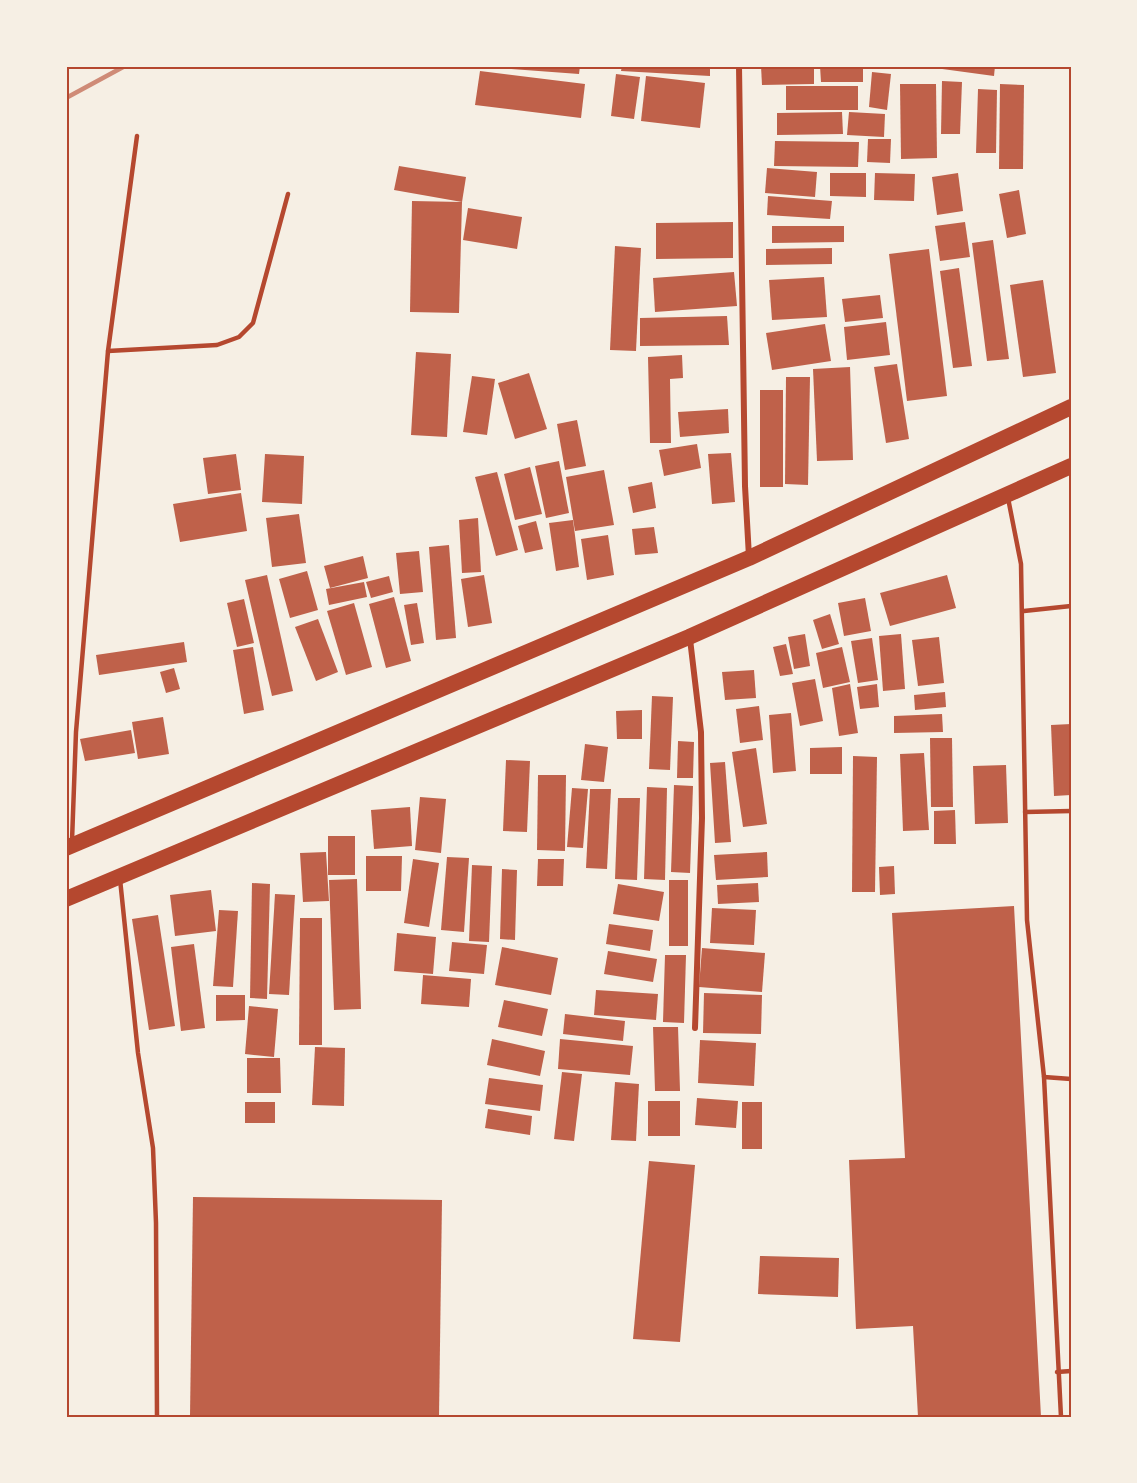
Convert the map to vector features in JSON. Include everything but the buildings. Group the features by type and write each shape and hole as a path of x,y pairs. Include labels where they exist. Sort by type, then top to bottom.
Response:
{"highway":[{"path":"69,847 749,558 1071,407"},
{"path":"66,899 689,637 1071,466"}],"street":[{"path":"739,66 745,474 749,558"},
{"path":"689,637 702,732 702,818 695,1028"}],"lane":[{"path":"69,847 76,732 108,351 137,136"},
{"path":"108,351 217,345 239,337 253,323 288,194"},
{"path":"1007,494 1021,564 1024,611 1028,920 1044,1077 1060,1417"},
{"path":"1024,611 1071,606"},
{"path":"1025,812 1071,811"},
{"path":"120,878 138,1053 153,1148 156,1223 157,1417"},
{"path":"1044,1077 1071,1079"},
{"path":"1057,1372 1071,1371"}],"railway":[{"path":"66,98 125,66"}]}
